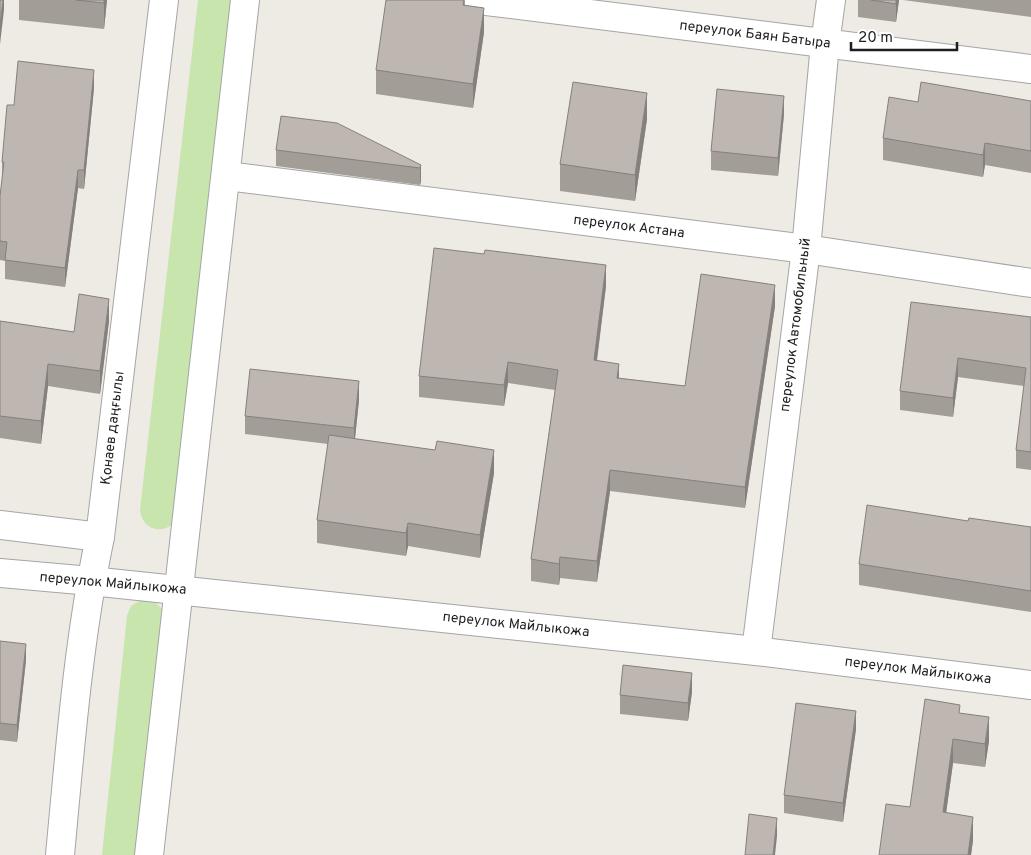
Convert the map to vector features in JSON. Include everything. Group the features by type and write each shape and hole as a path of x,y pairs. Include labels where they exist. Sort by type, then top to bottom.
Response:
{"street":[{"name":"Қонаев даңғылы","path":"60,855 80,651 100,537 164,0"},
{"path":"150,855 246,0"},
{"name":"переулок Баян Батыра","path":"478,0 1031,69"},
{"name":"переулок Автомобильный","path":"756,650 806,249 825,44 831,0"},
{"name":"переулок Астана","path":"227,176 806,249 1031,283"},
{"path":"0,525 100,537"},
{"name":"переулок Майлыкожа","path":"0,574 91,581 756,650 1031,685"}],"green space":[{"path":"198,0 238,0 175,522 164,529 158,529 148,526 144,522 140,510"},
{"path":"141,600 154,601 163,610 164,617 142,855 102,855 127,616 131,606"}],"building":[{"path":"0,0 3,0 0,25"},
{"path":"76,0 104,0 104,3"},
{"path":"386,0 464,0 463,5 484,8 473,84 376,70"},
{"path":"871,0 896,0 896,4"},
{"path":"18,61 94,70 84,170 78,170 65,268 5,260 7,242 0,241 0,196 7,105 14,105"},
{"path":"573,82 647,93 635,175 560,164"},
{"path":"921,82 1031,101 1031,151 985,143 983,155 883,138 889,97 918,102"},
{"path":"717,89 784,96 778,158 711,151"},
{"path":"281,116 337,123 421,165 420,168 276,150"},
{"path":"434,248 484,254 485,250 606,265 594,360 619,364 617,378 685,386 701,274 775,285 745,487 610,470 597,561 560,557 559,564 531,559 558,370 508,362 504,385 419,376"},
{"path":"79,294 109,299 100,371 48,364 41,421 0,416 0,321 74,332"},
{"path":"911,302 1031,317 1031,452 1016,450 1026,368 958,358 953,398 900,391"},
{"path":"250,369 359,381 354,428 245,416"},
{"path":"329,435 435,450 437,441 494,450 480,535 408,523 406,533 317,520"},
{"path":"867,505 968,521 969,518 1031,527 1031,591 859,564"},
{"path":"0,641 26,644 17,725 0,723"},
{"path":"623,665 692,673 688,703 620,695"},
{"path":"925,699 960,705 959,713 989,717 985,744 953,739 943,812 973,817 968,855 879,855 886,804 910,807"},
{"path":"796,703 856,711 843,803 784,795"},
{"path":"749,814 777,818 773,855 745,855"}]}
